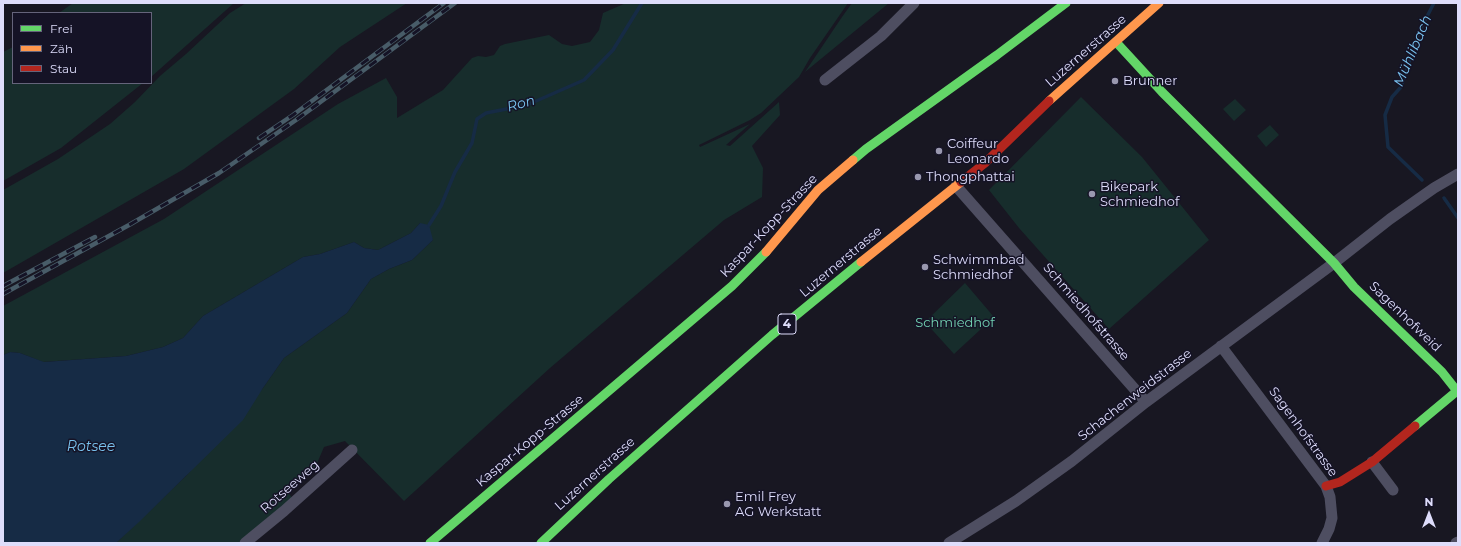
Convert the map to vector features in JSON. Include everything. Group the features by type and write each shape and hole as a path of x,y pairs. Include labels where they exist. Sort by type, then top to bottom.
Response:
{"street":[{"path":"826,80 882,36 914,3"},
{"name":"Kaspar-Kopp-Strasse","path":"430,543 732,286 764,254 818,190 866,149 997,55 1066,3"},
{"name":"Luzernerstrasse","path":"541,543 610,478 772,336 985,163 1037,112 1159,3"},
{"path":"1116,42 1162,92 1334,263"},
{"name":"Schachenweidstrasse","path":"949,543 1035,488 1072,461 1146,402 1334,263 1390,219 1434,188 1458,174"},
{"name":"Schmiedhofstrasse","path":"956,186 1146,402"},
{"name":"Sagenhofweid","path":"1326,486 1340,482 1372,462 1458,391 1442,372 1354,287 1334,263"},
{"name":"Sagenhofstrasse","path":"1221,346 1326,486 1330,497 1332,518 1329,529 1322,543"},
{"name":"Rotseeweg","path":"245,543 284,511 352,450"},
{"path":"1372,462 1393,490"}],"green space":[{"path":"73,3 234,3 152,76 152,12 60,12"},
{"path":"246,3 407,3 340,47 294,89 184,169 3,273 3,190 58,159 110,124 135,102 160,76 230,13"},
{"path":"626,3 848,3 810,58 799,77 761,113 699,145 700,147 750,124 726,145 730,146 779,102 780,115 752,146 763,168 762,197 724,220 550,368 404,501 345,441 324,447 315,468 286,490 293,499 238,543 116,543 186,476 263,388 284,358 347,313 371,279 389,269 412,260 433,240 420,223 411,233 378,250 364,248 354,242 320,254 303,257 203,316 183,338 163,347 126,356 43,362 20,353 10,352 3,355 3,306 164,219 338,104 386,78 397,97 397,118 443,90 472,58 494,55 500,46 505,44 549,35 562,44 572,46 590,42 599,30 603,13"},
{"path":"852,3 889,3 805,72 842,17"},
{"path":"12,48 12,84 142,84 61,148 3,181 3,52"},
{"path":"1081,97 1142,157 1209,240 1109,329 1019,228 989,190"},
{"path":"1235,99 1246,110 1234,121 1223,109"},
{"path":"1270,125 1279,135 1266,147 1257,136"},
{"name":"Schmiedhof","path":"965,283 994,317 954,354 925,322"}],"water":[{"name":"Rotsee","path":"420,223 429,225 433,240 412,260 389,269 371,279 347,313 284,358 243,420 116,543 3,543 3,355 10,352 20,353 44,362 126,356 163,347 183,338 203,316 303,257 320,254 354,242 364,248 378,250 411,233"}],"waterway":[{"name":"Ron","path":"429,225 441,206 455,172 472,143 477,119 486,113 527,105 584,80 613,50 642,3"},
{"name":"Mühlibach","path":"1422,180 1388,147 1385,115 1392,97 1401,87 1419,32 1434,3"},
{"name":"Mühlibach","path":"1444,198 1458,218"}],"railway":[{"path":"259,138 293,115 444,3"},
{"path":"3,294 129,225 219,173 296,120 455,3"},
{"path":"3,286 95,237"}],"traffic: fast":[{"path":"853,160 1066,3"},
{"path":"1116,42 1162,92 1334,263 1354,287 1442,372 1457,391 1415,426"},
{"path":"430,543 732,286 766,252"},
{"path":"541,543 609,479 772,335 861,262"}],"traffic: slow":[{"path":"1049,101 1159,3"},
{"path":"766,252 818,190 853,160"},
{"path":"861,262 961,182"}],"traffic: jam":[{"path":"961,182 985,163 1049,101"},
{"path":"1326,486 1340,482 1372,462 1415,426"}],"place":[{"name":"Brunner","path":"1115,81"},
{"name":"Coiffeur Leonardo","path":"939,151"},
{"name":"Thongphattai","path":"918,177"},
{"name":"Bikepark Schmiedhof","path":"1092,194"},
{"name":"Schwimmbad Schmiedhof","path":"925,267"},
{"name":"Emil Frey AG Werkstatt","path":"727,504"}]}
